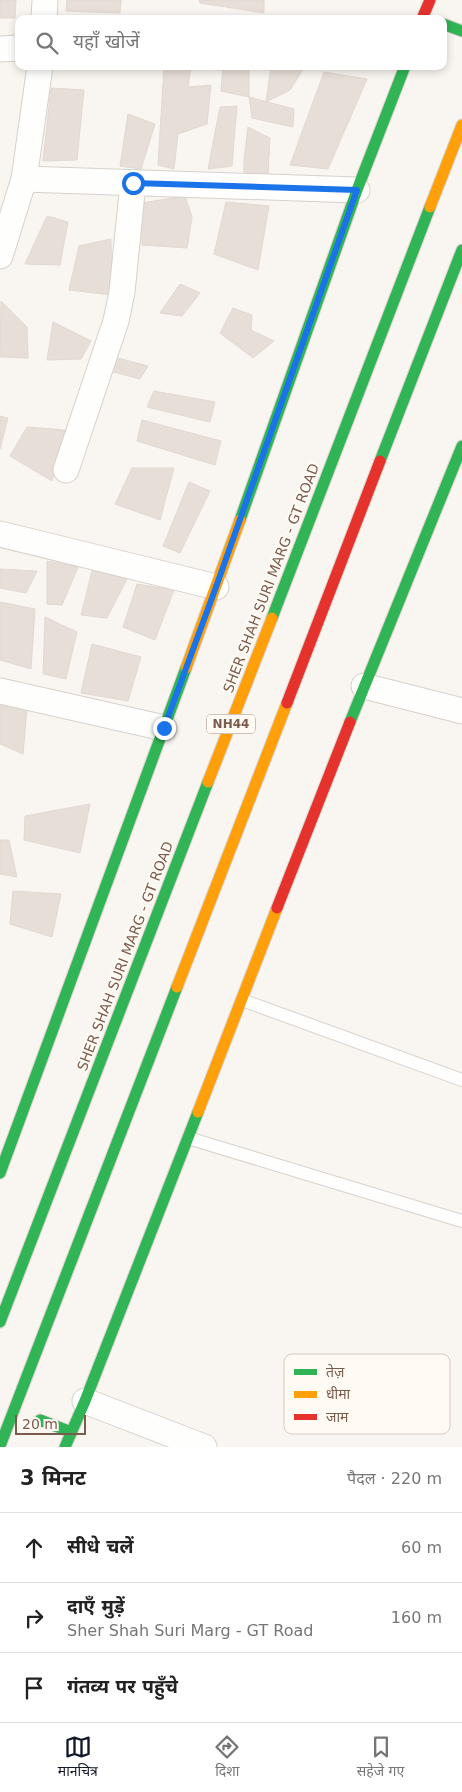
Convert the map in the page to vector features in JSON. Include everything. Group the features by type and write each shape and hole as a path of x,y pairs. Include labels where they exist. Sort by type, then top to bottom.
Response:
{"main road":[{"path":"427,15 430,0"},
{"path":"447,25 462,31"},
{"path":"0,1173 216,587 357,190 403,70"},
{"name":"SHER SHAH SURI MARG - GT ROAD","path":"0,1322 462,125"},
{"name":"NH44","path":"0,1446 462,250"},
{"path":"65,1447 85,1401 364,686 462,446"},
{"path":"40,1420 71,1432"}],"street":[{"path":"44,15 45,0"},
{"path":"0,49 15,48"},
{"path":"0,256 24,179 39,70"},
{"path":"24,179 357,190"},
{"path":"66,470 116,321 122,292 133,183"},
{"path":"0,534 216,587"},
{"path":"364,686 462,712"},
{"path":"0,691 164,728"},
{"path":"85,1401 204,1447"}],"lane":[{"path":"242,1000 462,1080"},
{"path":"188,1138 462,1221"}],"building":[{"path":"0,0 16,0 15,18 0,18"},
{"path":"67,0 121,0 120,13 66,11"},
{"path":"199,0 264,0 264,13 200,3"},
{"path":"164,70 190,70 188,87 211,85 207,124 178,134 174,169 158,165"},
{"path":"223,70 249,70 249,97 221,91"},
{"path":"270,70 303,70 290,90 266,102"},
{"path":"324,72 367,79 328,169 290,165"},
{"path":"51,88 84,90 77,160 43,161"},
{"path":"249,97 294,109 293,127 252,118"},
{"path":"237,106 232,166 208,169 220,107"},
{"path":"128,114 155,124 141,169 120,166"},
{"path":"248,127 270,138 268,175 244,172"},
{"path":"185,196 192,217 187,248 142,245 142,203"},
{"path":"226,202 269,206 258,270 214,254"},
{"path":"47,216 68,222 60,265 25,264"},
{"path":"111,239 112,295 69,290 79,246"},
{"path":"180,284 200,293 182,316 160,313"},
{"path":"1,301 27,327 28,358 0,357"},
{"path":"233,308 252,315 251,330 274,341 253,358 220,333"},
{"path":"53,322 91,341 81,359 47,360"},
{"path":"118,358 148,366 140,379 110,371"},
{"path":"154,391 215,402 210,422 147,407"},
{"path":"0,416 8,418 0,449"},
{"path":"142,420 221,441 215,465 137,441"},
{"path":"27,427 65,430 52,481 10,456"},
{"path":"132,468 174,468 160,520 115,504"},
{"path":"189,482 210,491 180,553 163,546"},
{"path":"47,561 78,567 62,605 47,604"},
{"path":"93,567 128,577 107,618 81,615"},
{"path":"0,569 37,571 26,593 0,588"},
{"path":"137,584 174,590 155,640 123,627"},
{"path":"0,602 35,609 31,669 0,660"},
{"path":"45,617 77,632 66,679 43,674"},
{"path":"92,644 141,657 128,701 81,693"},
{"path":"0,705 27,708 23,754 0,744"},
{"path":"90,804 80,853 24,840 25,816"},
{"path":"0,840 9,840 17,877 0,874"},
{"path":"13,891 61,894 52,937 10,924"}],"traffic: fast":[{"path":"447,25 462,31"},
{"path":"240,520 357,190 403,70"},
{"path":"272,618 430,207"},
{"path":"380,461 462,250"},
{"path":"350,722 462,446"},
{"path":"0,1173 186,668"},
{"path":"0,1322 208,782"},
{"path":"0,1446 177,987"},
{"path":"65,1447 85,1401 198,1112"},
{"path":"40,1420 71,1432"}],"traffic: slow":[{"path":"430,207 462,125"},
{"path":"186,668 240,520"},
{"path":"208,782 272,618"},
{"path":"177,987 287,703"},
{"path":"198,1112 277,908"}],"traffic: jam":[{"path":"424,15 430,0"},
{"path":"287,703 380,461"},
{"path":"277,908 350,722"}],"route":[{"path":"133,183 357,190 164,728"}]}
